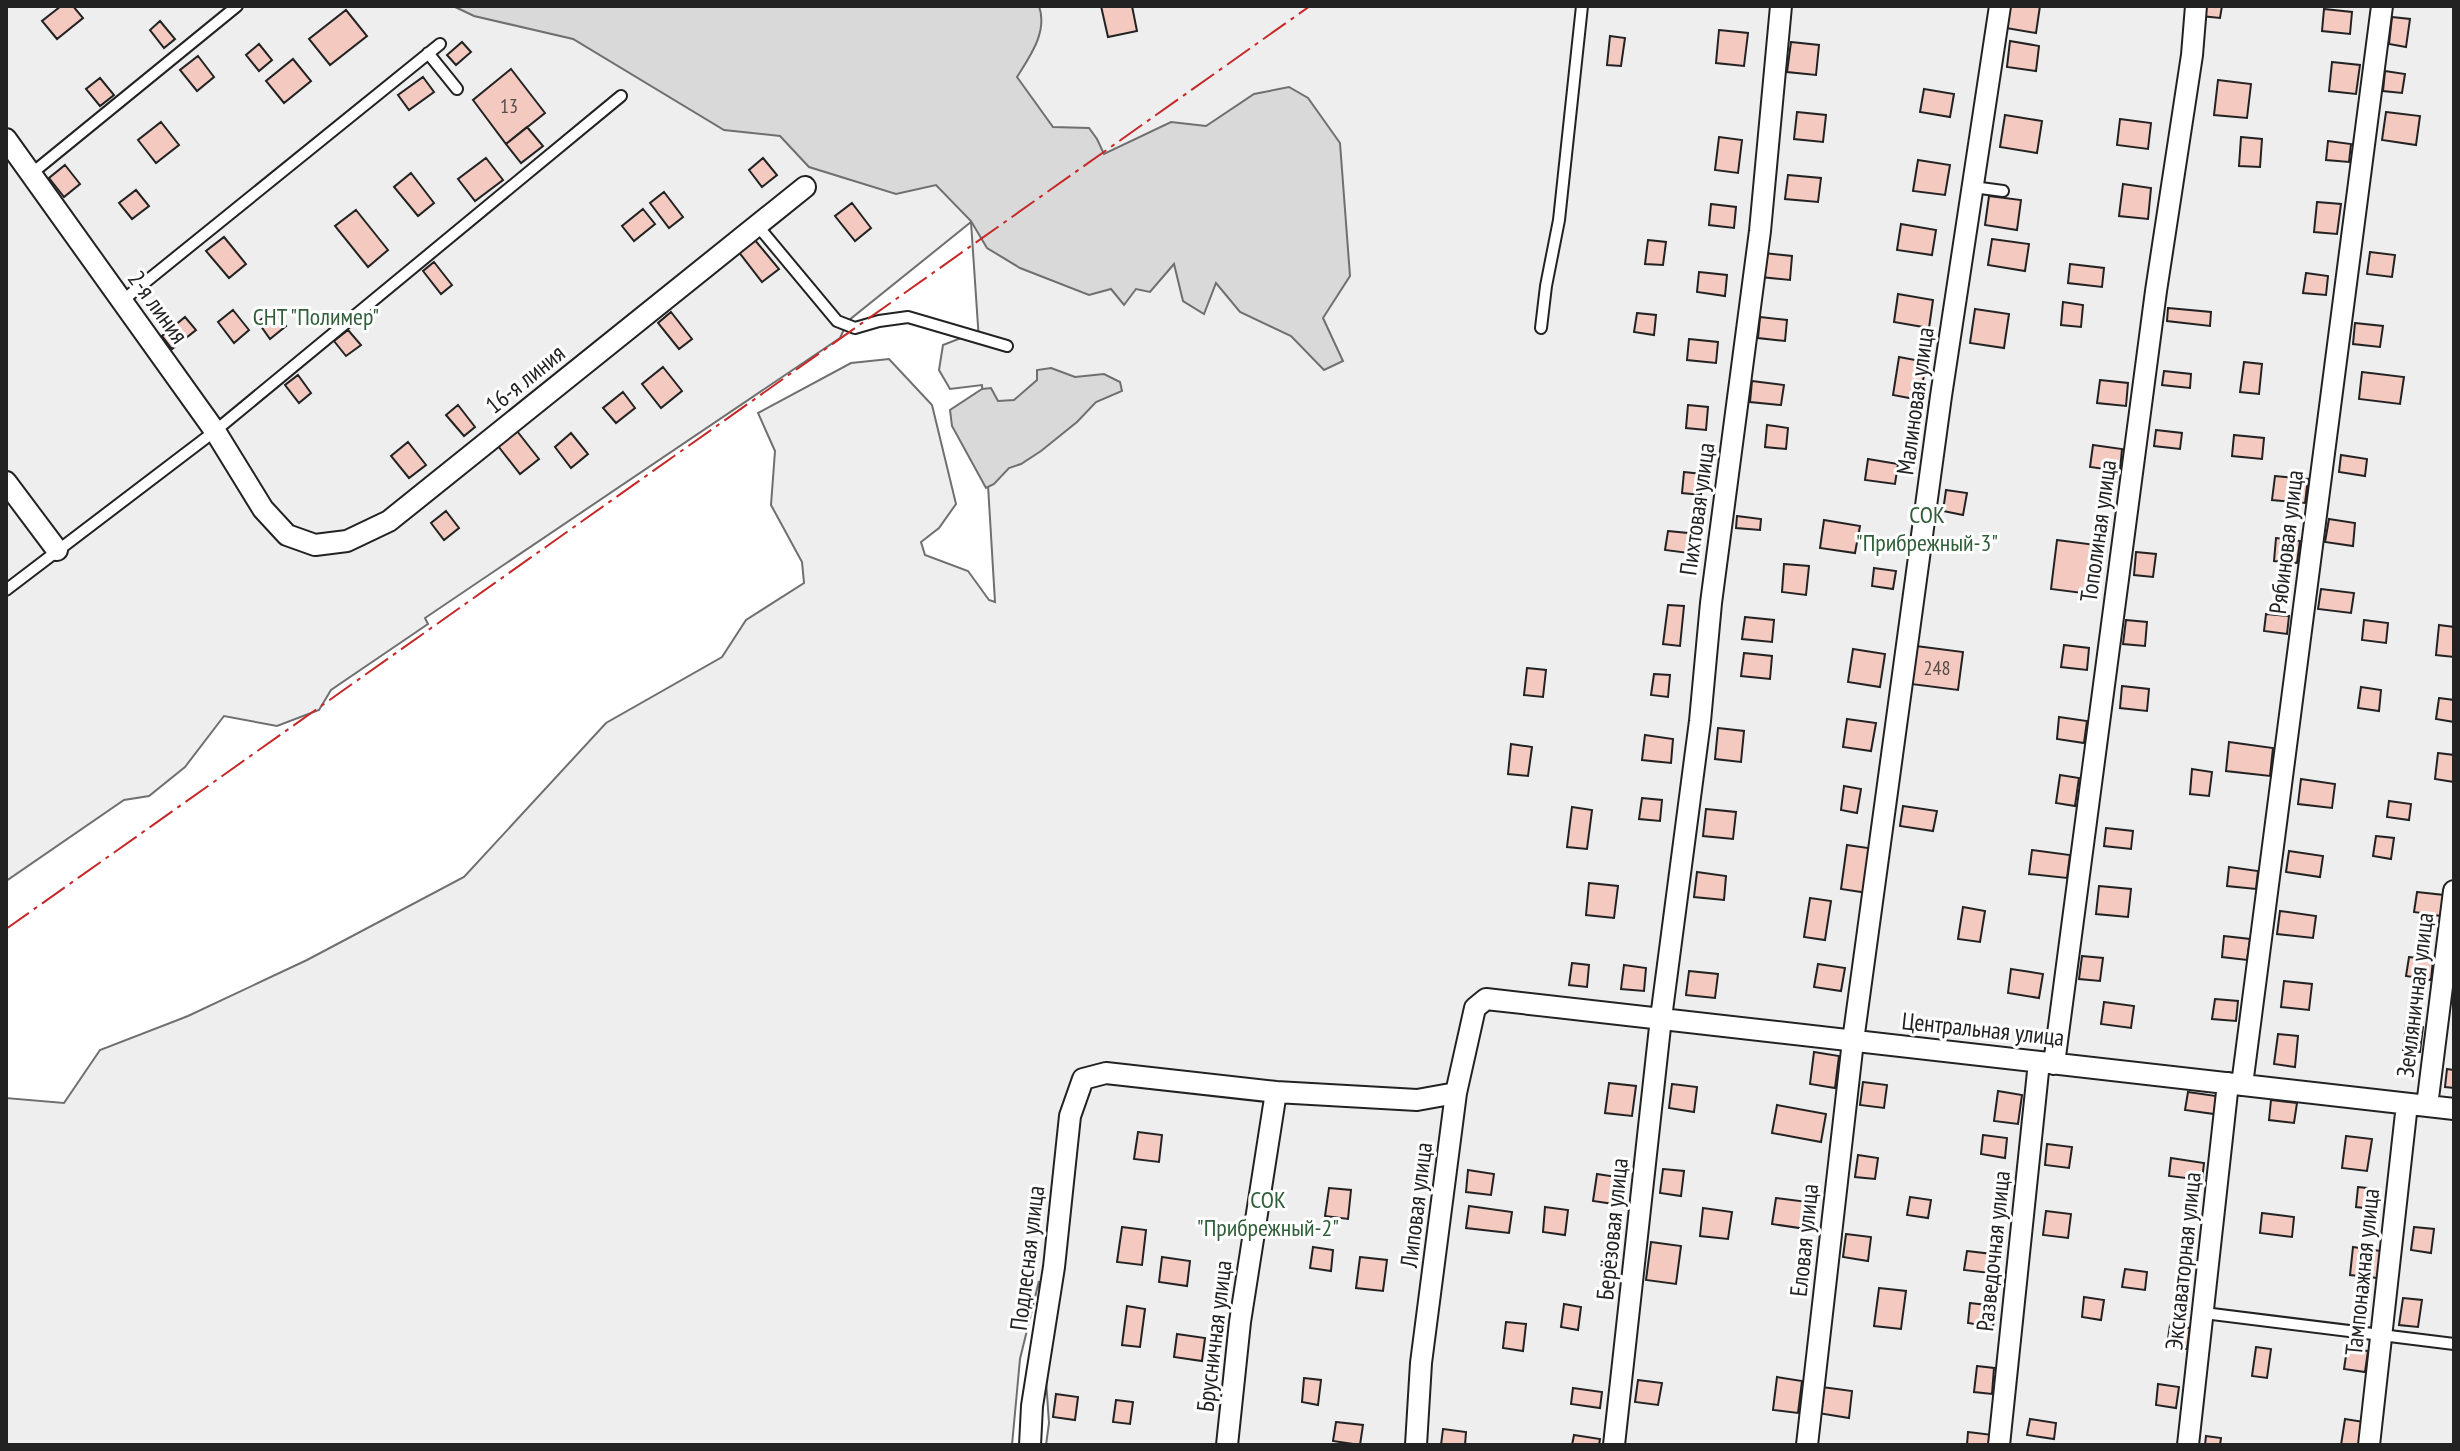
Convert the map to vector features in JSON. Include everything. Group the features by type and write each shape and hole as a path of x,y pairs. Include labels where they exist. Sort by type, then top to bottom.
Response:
{"street":[{"name":"Пихтовая улица","path":"1661,1018 1760,231 1781,6"},
{"name":"Малиновая улица","path":"1853,1041 1941,396 2000,6"},
{"name":"Тополиная улица","path":"2046,1063 2190,70 2196,6"},
{"name":"Рябиновая улица","path":"2235,1084 2382,6"},
{"name":"2-я линия","path":"6,139 215,431 263,509"},
{"name":"16-я линия","path":"263,509 287,535 315,545 347,541 389,521 805,187"},
{"path":"6,482 57,550"},
{"name":"Земляничная улица","path":"2417,1105 2454,891"},
{"name":"Липовая улица","path":"1416,1445 1421,1363 1456,1093 1475,1008 1486,999 1506,1000"},
{"name":"Центральная улица","path":"1506,1000 2454,1109"},
{"name":"Берёзовая улица","path":"1614,1445 1661,1018"},
{"name":"Еловая улица","path":"1807,1445 1853,1041"},
{"name":"Разведочная улица","path":"1999,1445 2046,1063"},
{"name":"Подлесная улица","path":"1030,1445 1032,1406 1054,1267 1070,1116 1083,1079 1106,1073 1276,1092"},
{"name":"Экскаваторная улица","path":"2188,1445 2235,1084"},
{"path":"1276,1092 1417,1100 1456,1093"},
{"name":"Брусничная улица","path":"1227,1445 1240,1322 1276,1092"},
{"name":"Тампонажная улица","path":"2369,1445 2382,1335 2417,1105"}],"lane":[{"path":"31,174 237,6"},
{"path":"1541,328 1561,205 1582,6"},
{"path":"122,301 440,44"},
{"path":"428,53 457,89"},
{"path":"6,590 215,431 621,96"},
{"path":"1973,187 2003,191"},
{"path":"757,225 837,321 855,328 908,317 1007,346"},
{"path":"2204,1313 2454,1344"}],"green space":[{"path":"6,6 2454,6 2454,1445 1046,1445 1049,1423 1039,1281 1020,1359 1012,1445 6,1445 6,1098 64,1103 100,1050 188,1016 307,960 464,877 606,723 722,657 746,620 804,583 802,562 771,505 775,451 758,413 851,363 889,359 932,405 956,504 939,528 921,542 925,555 968,571 989,600 995,602 982,385 950,389 939,370 943,345 966,336 979,341 971,222 848,321 840,338 425,618 428,624 331,690 319,710 277,726 224,716 185,767 149,796 124,800 6,881"}],"shaded area":[{"path":"453,6 1039,6 1039,34 1017,77 1053,127 1089,128 1104,154 1171,122 1206,126 1254,94 1289,87 1308,98 1340,143 1350,276 1323,318 1343,361 1324,370 1291,336 1240,312 1216,283 1204,314 1183,301 1174,264 1150,292 1136,289 1124,305 1111,289 1089,295 1020,268 987,248 971,221 936,185 896,194 809,167 780,136 724,130 573,39 474,16"},
{"path":"1051,368 1075,377 1104,374 1120,382 1122,391 1096,402 1041,451 1009,468 986,488 952,426 950,410 982,389 991,388 998,401 1014,400 1037,380 1037,370"}],"building":[{"path":"61,6 73,6 83,18 57,39 42,21"},
{"path":"1101,6 1132,6 1137,31 1108,37"},
{"path":"2010,6 2040,6 2036,33 2006,28"},
{"path":"2202,6 2222,6 2220,18 2201,16"},
{"path":"2324,9 2352,12 2350,34 2322,31"},
{"path":"346,10 367,36 330,65 309,39"},
{"path":"2392,17 2410,19 2406,47 2389,44"},
{"path":"160,21 175,39 164,48 150,30"},
{"path":"1719,30 1748,33 1744,66 1716,63"},
{"path":"1610,36 1625,38 1621,66 1607,65"},
{"path":"2010,41 2039,46 2036,71 2007,67"},
{"path":"462,42 471,52 456,65 447,55"},
{"path":"1791,42 1819,45 1816,75 1787,72"},
{"path":"259,44 272,60 259,71 246,55"},
{"path":"198,56 214,77 197,91 180,70"},
{"path":"293,59 311,81 284,103 266,81"},
{"path":"2332,62 2360,65 2356,94 2329,91"},
{"path":"511,69 545,113 506,144 473,100"},
{"path":"2385,71 2405,74 2402,93 2383,91"},
{"path":"423,77 434,92 409,110 398,95"},
{"path":"100,78 114,95 100,106 86,89"},
{"path":"2218,80 2251,84 2247,118 2214,115"},
{"path":"1924,89 1954,94 1950,117 1920,112"},
{"path":"1797,112 1826,115 1823,142 1794,139"},
{"path":"2386,112 2420,116 2416,145 2382,140"},
{"path":"2005,115 2042,121 2037,153 2000,147"},
{"path":"2120,119 2151,123 2148,149 2117,145"},
{"path":"161,122 179,145 156,163 138,140"},
{"path":"527,127 543,146 521,163 506,144"},
{"path":"1719,137 1742,140 1738,173 1715,170"},
{"path":"2241,137 2262,139 2260,167 2239,166"},
{"path":"2328,141 2351,144 2349,162 2326,160"},
{"path":"486,158 503,180 475,201 458,179"},
{"path":"763,158 777,175 762,187 749,170"},
{"path":"1918,160 1950,165 1945,195 1913,191"},
{"path":"65,165 80,184 64,197 49,178"},
{"path":"411,173 434,203 418,216 394,187"},
{"path":"1788,175 1821,178 1818,202 1785,199"},
{"path":"2123,184 2151,188 2148,219 2119,216"},
{"path":"136,190 149,206 132,219 119,203"},
{"path":"664,192 683,217 669,228 650,203"},
{"path":"1989,196 2021,200 2017,230 1985,225"},
{"path":"2317,202 2341,204 2337,234 2314,232"},
{"path":"852,203 871,228 855,241 835,216"},
{"path":"1711,204 1736,207 1734,228 1709,225"},
{"path":"643,209 655,224 634,241 622,226"},
{"path":"356,210 388,250 368,267 335,226"},
{"path":"1901,224 1936,230 1932,255 1897,250"},
{"path":"224,237 246,264 229,278 206,251"},
{"path":"754,239 779,269 762,282 738,251"},
{"path":"1992,239 2029,244 2025,271 1988,265"},
{"path":"1648,240 1666,242 1663,265 1645,264"},
{"path":"2370,252 2395,255 2392,277 2367,274"},
{"path":"1764,253 1792,256 1790,280 1761,277"},
{"path":"434,262 452,285 441,294 423,271"},
{"path":"2070,264 2104,268 2102,287 2068,283"},
{"path":"1699,272 1727,275 1725,296 1697,292"},
{"path":"2306,273 2328,276 2326,295 2303,293"},
{"path":"1898,294 1933,300 1929,328 1894,322"},
{"path":"2063,302 2083,305 2081,327 2061,325"},
{"path":"2168,308 2211,312 2210,326 2167,321"},
{"path":"1975,309 2009,314 2004,348 1970,343"},
{"path":"233,310 249,330 234,343 218,322"},
{"path":"273,310 286,326 270,339 258,322"},
{"path":"671,312 692,339 679,349 658,323"},
{"path":"1637,313 1656,315 1654,335 1634,332"},
{"path":"185,317 196,330 172,349 162,336"},
{"path":"1760,317 1787,320 1785,341 1758,338"},
{"path":"2355,323 2383,326 2380,347 2353,344"},
{"path":"348,330 361,345 346,356 334,341"},
{"path":"1689,339 1718,342 1716,363 1687,360"},
{"path":"1899,357 1926,362 1920,400 1893,395"},
{"path":"2244,362 2262,364 2259,394 2240,392"},
{"path":"663,367 682,391 661,408 642,384"},
{"path":"2164,371 2191,374 2190,388 2162,385"},
{"path":"2362,372 2404,377 2400,404 2359,399"},
{"path":"298,375 311,393 299,403 285,385"},
{"path":"2100,380 2128,383 2126,406 2097,403"},
{"path":"1752,381 1784,385 1781,405 1750,402"},
{"path":"623,392 635,408 616,423 603,408"},
{"path":"458,405 475,427 464,436 446,415"},
{"path":"1688,405 1708,407 1706,430 1686,428"},
{"path":"1767,425 1788,428 1786,449 1765,447"},
{"path":"2156,430 2182,433 2180,449 2154,446"},
{"path":"517,431 539,459 520,474 498,446"},
{"path":"571,433 588,454 571,468 555,447"},
{"path":"2234,435 2264,438 2262,459 2232,456"},
{"path":"408,442 426,465 409,478 391,456"},
{"path":"2093,445 2122,449 2120,471 2090,467"},
{"path":"2341,455 2367,459 2365,476 2339,472"},
{"path":"1868,459 1898,464 1895,484 1865,480"},
{"path":"1684,472 1702,474 1701,495 1682,493"},
{"path":"2275,476 2308,479 2305,503 2272,500"},
{"path":"1946,490 1967,493 1963,515 1943,511"},
{"path":"446,511 459,528 444,540 431,523"},
{"path":"1737,516 1761,519 1760,530 1736,528"},
{"path":"2329,519 2355,523 2353,546 2325,542"},
{"path":"1824,520 1860,526 1855,553 1820,548"},
{"path":"1668,531 1698,534 1696,554 1665,550"},
{"path":"2276,538 2300,541 2297,563 2274,561"},
{"path":"2057,540 2096,545 2090,594 2051,589"},
{"path":"2136,552 2156,554 2153,577 2134,575"},
{"path":"1784,564 1809,566 1806,595 1782,592"},
{"path":"1874,568 1896,571 1893,589 1872,586"},
{"path":"2321,589 2354,593 2351,613 2318,609"},
{"path":"1668,605 1684,606 1680,646 1663,644"},
{"path":"2266,614 2289,616 2287,634 2264,631"},
{"path":"1745,617 1774,620 1772,642 1742,639"},
{"path":"2126,620 2147,622 2145,646 2123,644"},
{"path":"2364,620 2388,623 2386,643 2362,640"},
{"path":"2439,625 2454,627 2454,657 2436,655"},
{"path":"2064,645 2089,648 2087,670 2061,667"},
{"path":"1916,646 1963,652 1958,690 1911,684"},
{"path":"1853,649 1885,654 1880,687 1848,682"},
{"path":"1744,653 1772,656 1770,679 1741,676"},
{"path":"1527,668 1546,670 1543,697 1524,695"},
{"path":"1654,674 1670,675 1668,697 1651,695"},
{"path":"2122,686 2149,689 2147,711 2120,708"},
{"path":"2361,687 2381,690 2379,711 2358,708"},
{"path":"2439,698 2454,700 2454,722 2436,719"},
{"path":"2059,717 2087,721 2084,743 2057,739"},
{"path":"1847,719 1876,723 1871,751 1843,747"},
{"path":"1718,728 1744,731 1741,762 1715,759"},
{"path":"1645,735 1673,739 1671,763 1642,760"},
{"path":"2229,742 2273,748 2270,776 2226,771"},
{"path":"1511,744 1532,747 1528,776 1508,774"},
{"path":"2438,753 2454,755 2454,782 2435,779"},
{"path":"2192,769 2212,772 2209,796 2190,794"},
{"path":"2060,775 2079,778 2075,806 2056,803"},
{"path":"2301,779 2335,784 2332,808 2298,804"},
{"path":"1844,786 1861,789 1857,813 1841,810"},
{"path":"1642,798 1662,800 1660,821 1639,819"},
{"path":"2389,801 2411,804 2409,820 2387,817"},
{"path":"1903,806 1937,811 1933,831 1900,826"},
{"path":"1572,807 1592,810 1587,849 1567,847"},
{"path":"1706,809 1736,812 1733,839 1703,836"},
{"path":"2106,828 2133,831 2131,849 2104,846"},
{"path":"2376,836 2394,838 2391,859 2373,856"},
{"path":"1847,845 1875,849 1868,893 1841,889"},
{"path":"2032,850 2070,855 2067,878 2029,874"},
{"path":"2289,851 2323,856 2320,877 2286,872"},
{"path":"2229,867 2258,871 2256,889 2227,886"},
{"path":"1697,872 1726,876 1724,900 1694,897"},
{"path":"1589,883 1618,886 1614,918 1586,915"},
{"path":"2099,886 2131,889 2128,917 2096,914"},
{"path":"2417,892 2444,895 2441,916 2414,912"},
{"path":"1810,898 1831,901 1825,940 1804,937"},
{"path":"1963,907 1985,911 1980,942 1958,939"},
{"path":"2280,911 2316,916 2313,938 2277,934"},
{"path":"2224,936 2250,939 2247,960 2222,957"},
{"path":"2082,956 2103,958 2100,981 2079,979"},
{"path":"2409,957 2433,960 2431,980 2406,976"},
{"path":"1572,963 1589,965 1587,987 1569,985"},
{"path":"1818,964 1845,968 1841,991 1814,987"},
{"path":"1624,965 1646,968 1644,991 1621,989"},
{"path":"2011,969 2043,974 2039,998 2008,993"},
{"path":"1689,971 1718,974 1715,998 1686,995"},
{"path":"2284,981 2312,984 2309,1010 2281,1007"},
{"path":"2215,999 2238,1001 2236,1021 2212,1019"},
{"path":"2104,1002 2134,1006 2131,1028 2101,1024"},
{"path":"2406,1024 2423,1027 2420,1052 2403,1050"},
{"path":"2278,1034 2298,1036 2295,1067 2274,1064"},
{"path":"1814,1052 1839,1056 1835,1088 1810,1084"},
{"path":"2447,1069 2454,1070 2454,1088 2445,1087"},
{"path":"1863,1082 1887,1085 1884,1108 1860,1105"},
{"path":"1609,1083 1636,1086 1632,1116 1605,1113"},
{"path":"1672,1084 1697,1087 1694,1112 1669,1108"},
{"path":"1998,1091 2022,1095 2018,1124 1994,1121"},
{"path":"2188,1092 2216,1096 2214,1114 2185,1110"},
{"path":"2271,1100 2297,1103 2294,1123 2269,1120"},
{"path":"1777,1105 1826,1114 1821,1142 1772,1133"},
{"path":"1138,1132 1162,1135 1159,1162 1134,1159"},
{"path":"1983,1135 2007,1138 2005,1158 1981,1154"},
{"path":"2346,1136 2372,1139 2367,1171 2342,1168"},
{"path":"2047,1144 2072,1147 2069,1168 2045,1165"},
{"path":"1858,1155 1878,1158 1875,1179 1855,1177"},
{"path":"2171,1158 2204,1163 2202,1180 2169,1176"},
{"path":"1663,1169 1684,1171 1681,1196 1660,1193"},
{"path":"1468,1170 1494,1174 1491,1195 1466,1192"},
{"path":"1597,1174 1617,1177 1614,1204 1593,1201"},
{"path":"2358,1187 2376,1189 2374,1209 2356,1207"},
{"path":"1329,1188 1351,1190 1348,1219 1325,1216"},
{"path":"1910,1197 1931,1200 1928,1218 1907,1215"},
{"path":"1776,1198 1816,1203 1813,1230 1772,1224"},
{"path":"1469,1206 1512,1212 1509,1233 1466,1228"},
{"path":"1545,1207 1568,1210 1565,1235 1543,1232"},
{"path":"1703,1208 1732,1212 1728,1239 1700,1236"},
{"path":"2046,1211 2071,1214 2068,1238 2043,1235"},
{"path":"2262,1213 2294,1217 2292,1237 2260,1233"},
{"path":"1122,1227 1146,1230 1142,1265 1117,1262"},
{"path":"2414,1227 2434,1229 2431,1253 2411,1250"},
{"path":"1846,1234 1871,1237 1868,1261 1843,1257"},
{"path":"1651,1242 1681,1246 1676,1284 1646,1280"},
{"path":"1313,1247 1333,1250 1331,1271 1310,1268"},
{"path":"2353,1247 2381,1251 2377,1278 2350,1275"},
{"path":"1967,1251 1992,1254 1990,1273 1964,1270"},
{"path":"1162,1257 1190,1261 1187,1286 1159,1282"},
{"path":"1360,1257 1387,1260 1383,1291 1356,1288"},
{"path":"2125,1269 2147,1272 2145,1290 2122,1287"},
{"path":"1879,1288 1906,1291 1901,1329 1874,1326"},
{"path":"2084,1297 2104,1300 2101,1320 2082,1317"},
{"path":"2403,1298 2422,1300 2418,1327 2399,1325"},
{"path":"1970,1303 1995,1306 1993,1327 1968,1323"},
{"path":"1564,1304 1581,1307 1578,1330 1561,1327"},
{"path":"1127,1306 1145,1309 1140,1347 1122,1345"},
{"path":"1506,1322 1526,1324 1523,1351 1503,1348"},
{"path":"2170,1325 2190,1328 2187,1349 2167,1346"},
{"path":"1177,1334 1205,1338 1202,1361 1174,1357"},
{"path":"2256,1347 2271,1349 2267,1378 2252,1376"},
{"path":"2347,1349 2368,1351 2365,1372 2344,1369"},
{"path":"1977,1366 1994,1368 1992,1394 1974,1392"},
{"path":"1777,1377 1802,1381 1798,1413 1773,1410"},
{"path":"1304,1378 1321,1380 1318,1405 1302,1402"},
{"path":"1638,1380 1662,1383 1658,1405 1635,1402"},
{"path":"2158,1384 2179,1387 2176,1408 2156,1405"},
{"path":"1822,1387 1852,1391 1849,1418 1818,1413"},
{"path":"1573,1388 1602,1392 1600,1408 1571,1404"},
{"path":"1056,1394 1078,1397 1075,1420 1053,1417"},
{"path":"1116,1400 1133,1402 1130,1424 1113,1422"},
{"path":"2030,1419 2056,1423 2054,1439 2027,1435"},
{"path":"2345,1419 2364,1422 2361,1445 2341,1445"},
{"path":"1336,1422 1363,1425 1360,1445 1333,1441"},
{"path":"1443,1429 1466,1432 1465,1445 1441,1445"},
{"path":"1968,1432 1993,1435 1991,1445 1967,1445"},
{"path":"1574,1435 1600,1439 1599,1445 1572,1445"},
{"path":"2206,1436 2221,1438 2220,1445 2205,1445"}],"power":[{"path":"6,929 1310,6"}],"park label":[{"name":"СНТ \"Полимер\"","path":"316,316"},
{"name":"СОК \"Прибрежный-3\"","path":"1927,528"},
{"name":"СОК \"Прибрежный-2\"","path":"1268,1213"}]}
